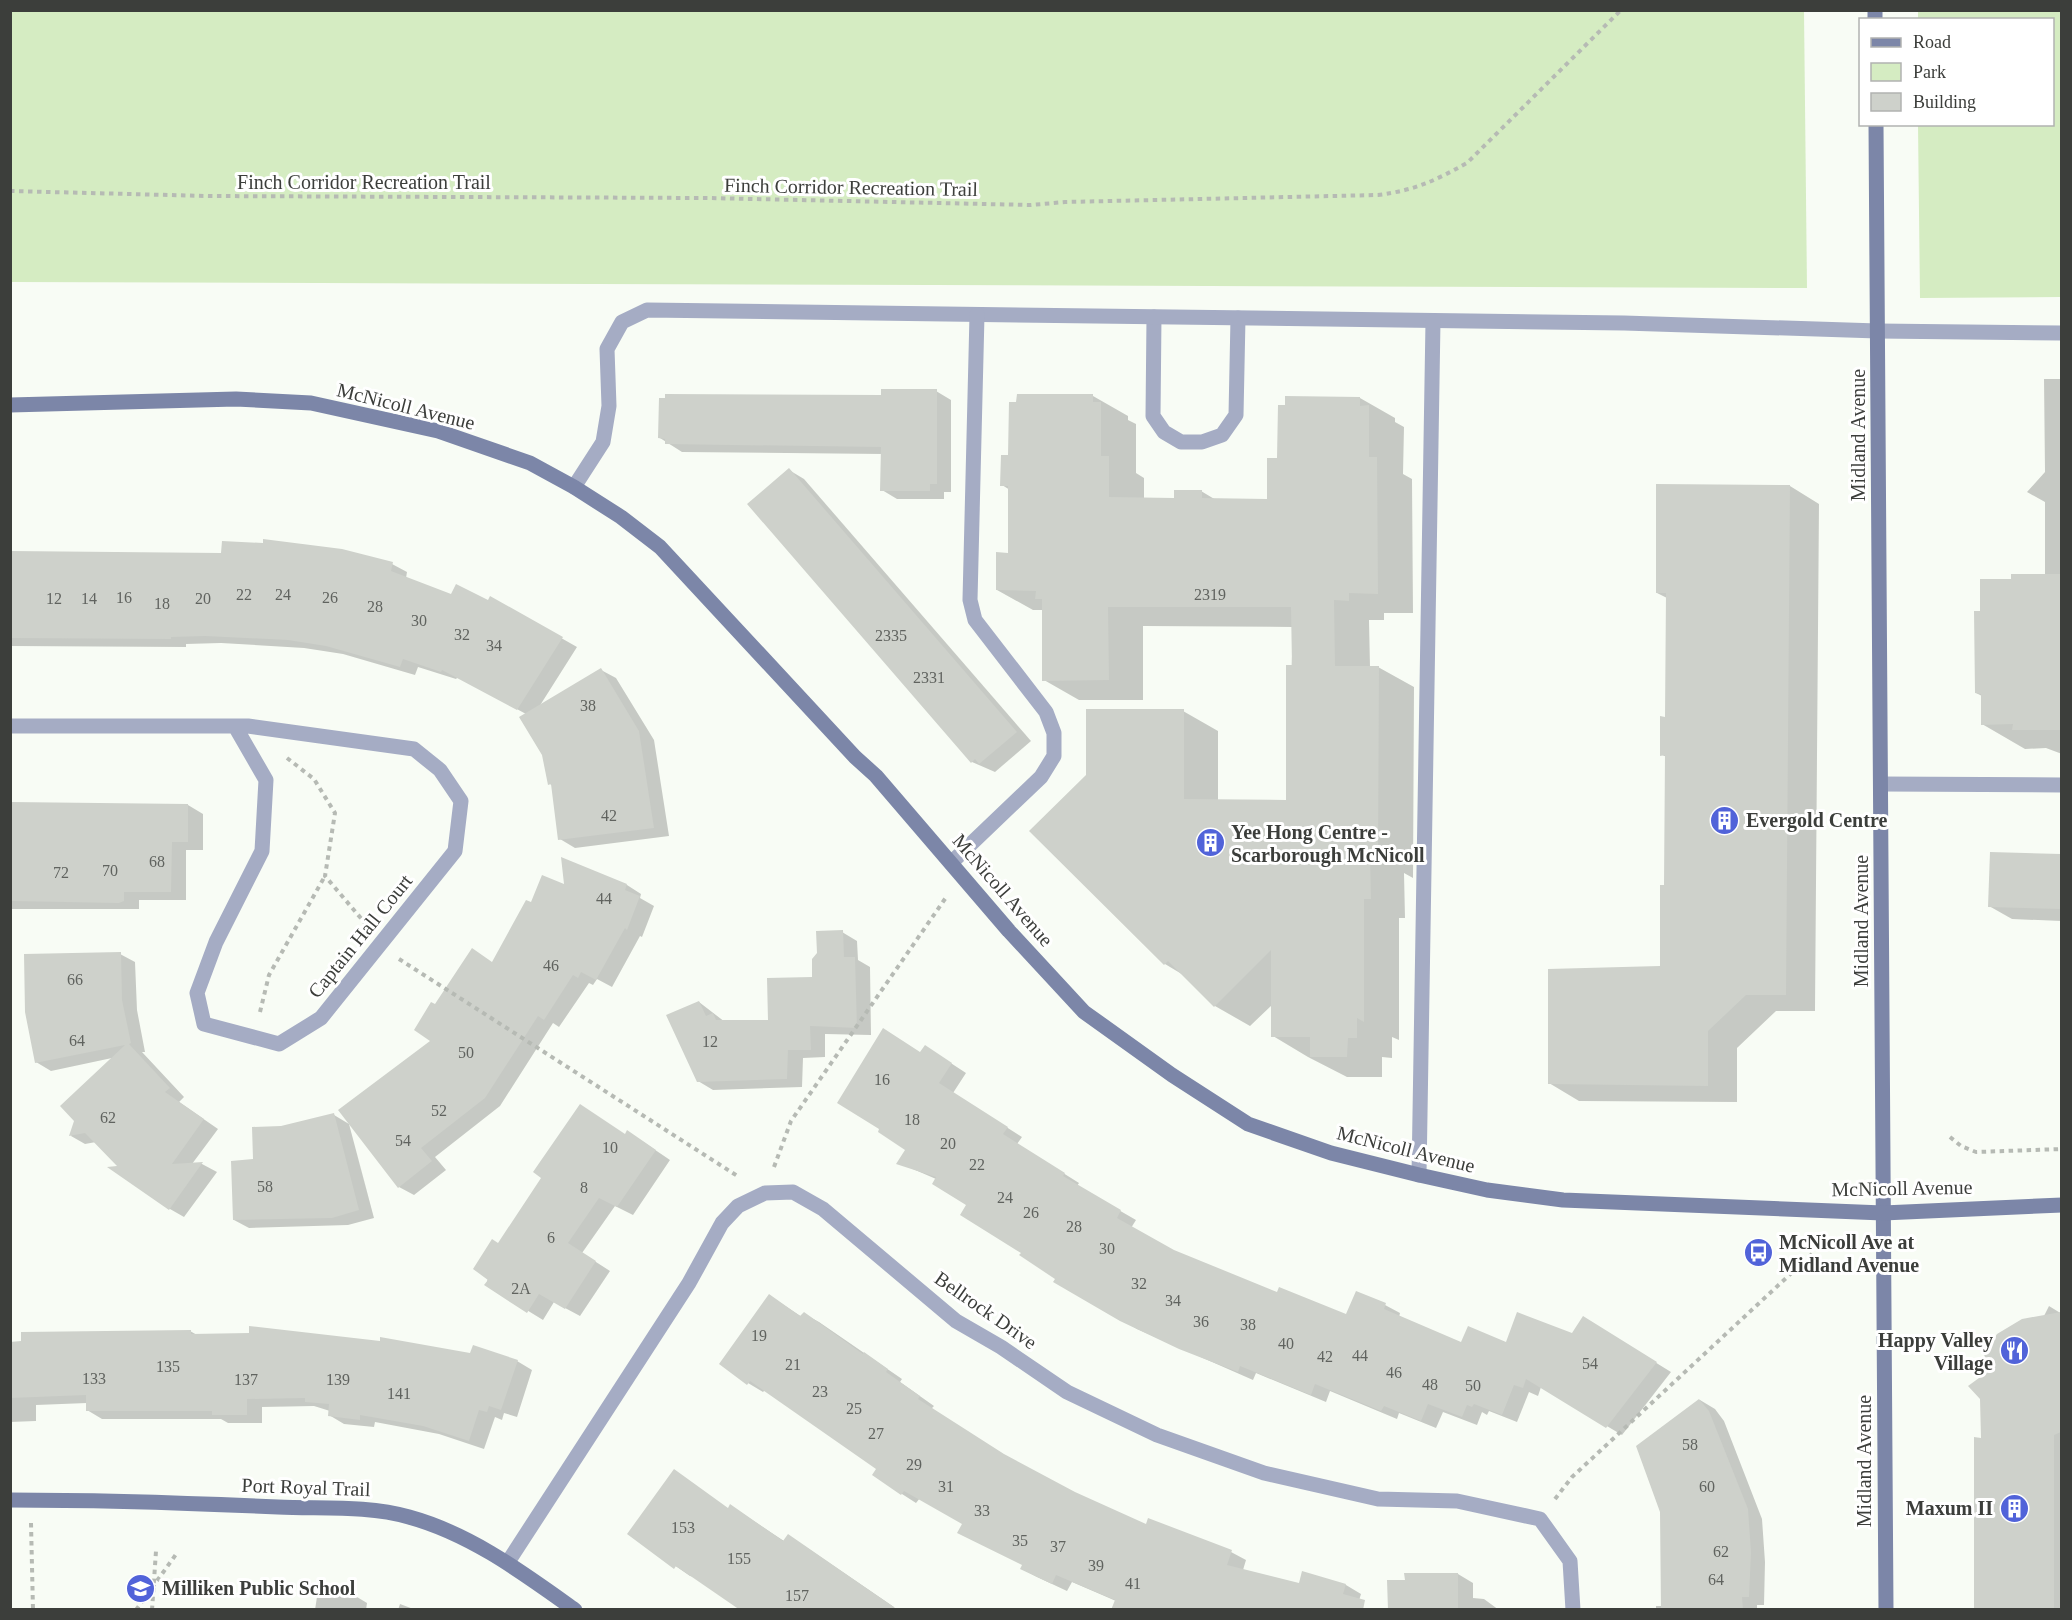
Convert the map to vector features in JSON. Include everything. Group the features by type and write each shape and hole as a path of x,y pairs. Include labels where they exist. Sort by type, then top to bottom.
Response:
{"main road":[{"name":"Midland Avenue","path":"1876,126 1886,1610"},
{"name":"McNicoll Avenue","path":"10,405 236,399 311,403 438,431 530,463 574,487 621,517 660,547 855,757 876,776 1084,1012 1172,1075 1248,1124 1331,1153 1419,1175 1487,1190 1563,1200 1883,1213 2061,1204"},
{"name":"Port Royal Trail","path":"10,1500 378,1511 408,1516 442,1528 508,1562 575,1610"}],"street":[{"path":"574,487 603,442 609,406 607,349 622,322 647,310 2061,333"},
{"path":"951,863 1041,777 1054,756 1054,733 1046,712 975,620 970,600 976,315"},
{"path":"1154,317 1153,416 1164,432 1181,442 1202,442 1222,435 1236,415 1238,318"},
{"path":"1419,1175 1433,321"},
{"name":"Captain Hall Court","path":"10,726 236,728 248,726 414,749 440,770 461,801 455,851 321,1018 279,1044 204,1024 197,993 216,942 262,851 266,780 236,728"},
{"path":"1881,784 2061,785"},
{"name":"Bellrock Drive","path":"508,1562 689,1283 723,1223 738,1206 765,1193 794,1192 823,1209 956,1321 1001,1347 1067,1392 1156,1435 1264,1473 1378,1499 1457,1501 1540,1519"},
{"path":"1540,1519 1570,1561 1574,1610"}],"path":[{"name":"Finch Corridor Recreation Trail","path":"10,190 152,195 707,198 1031,205 1112,200 1378,195 1410,190 1467,162 1621,10"},
{"path":"255,1039 269,975 325,876 335,813 314,779 281,753"},
{"path":"325,876 382,943 409,967 765,1193 791,1121 962,876"},
{"path":"1950,1137 1961,1146 1976,1152 2061,1149"},
{"path":"1540,1519 1572,1477 1813,1253"},
{"path":"30,1500 33,1610"},
{"path":"152,1610 156,1551"},
{"path":"136,1610 177,1553"}],"green space":[{"path":"11,10 1804,11 1807,288 11,282"},
{"path":"1918,11 2061,11 2061,297 1920,298 1918,126 2054,126 2054,18 1918,18"}],"building":[{"path":"881,389 937,389 937,484 930,484 930,491 880,491 881,447 665,444 665,439 658,438 659,398 665,398 665,394 881,395"},
{"path":"1017,394 1093,394 1093,402 1101,402 1101,456 1109,456 1109,497 1174,498 1174,490 1202,490 1202,498 1267,499 1267,458 1277,458 1278,405 1285,405 1285,396 1360,397 1360,406 1369,405 1369,457 1377,457 1378,594 1349,593 1349,601 1334,600 1335,666 1379,666 1378,860 1370,854 1371,899 1364,899 1364,1022 1357,1018 1357,1038 1348,1038 1347,1057 1310,1057 1310,1037 1271,1037 1271,950 1214,1007 1168,961 1164,965 1029,831 1086,775 1086,709 1184,709 1184,799 1286,800 1286,665 1292,665 1291,607 1108,607 1109,680 1042,681 1042,599 1035,599 1036,591 996,590 996,552 1008,553 1008,486 1000,486 1001,455 1008,455 1009,402 1016,402"},
{"path":"789,468 1017,732 979,764 975,759 971,763 747,504"},
{"name":"Evergold Centre","path":"1656,484 1790,485 1786,995 1746,995 1708,1031 1708,1086 1548,1084 1548,969 1660,966 1660,885 1664,885 1665,755 1660,756 1660,716 1665,717 1666,593 1656,593"},
{"path":"263,539 342,549 393,562 391,571 451,594 456,584 488,600 490,596 563,637 517,710 442,670 441,672 403,659 400,667 326,646 288,640 205,636 171,637 171,639 10,638 10,551 221,553 222,541 263,543"},
{"path":"2011,574 2061,574 2061,730 2012,730 2013,724 1981,725 1981,694 1975,693 1974,611 1980,611 1980,579 2011,579"},
{"path":"601,668 639,731 654,828 558,840 551,784 548,785 542,755 519,717"},
{"path":"10,802 188,804 188,842 172,842 171,892 124,892 124,901 119,903 10,901"},
{"path":"1990,852 2061,854 2061,909 1988,907"},
{"path":"561,857 627,884 625,890 640,896 627,930 625,928 596,980 581,972 578,978 573,975 544,1020 538,1016 485,1098 421,1148 432,1161 398,1188 338,1110 430,1041 414,1030 431,1002 435,1004 472,948 492,962 526,900 531,902 542,875 564,884"},
{"path":"843,930 844,957 855,957 857,1028 810,1026 811,1050 788,1050 787,1079 697,1082 666,1015 699,1001 706,1016 713,1013 716,1020 768,1020 767,978 812,977 812,959 817,953 816,931"},
{"path":"121,952 122,1000 131,1043 129,1044 170,1088 165,1092 204,1119 172,1164 203,1162 169,1210 107,1167 117,1166 85,1133 69,1136 74,1121 60,1106 125,1045 35,1063 25,1012 24,954"},
{"path":"883,1028 920,1052 925,1045 952,1063 939,1083 1008,1127 1003,1134 1065,1173 1063,1176 1121,1210 1117,1218 1174,1250 1277,1292 1279,1287 1346,1314 1356,1291 1386,1303 1384,1309 1461,1342 1468,1326 1506,1342 1517,1312 1572,1333 1583,1316 1657,1362 1606,1428 1526,1379 1523,1388 1514,1385 1502,1415 1474,1404 1472,1407 1467,1405 1462,1417 1428,1404 1421,1421 1384,1406 1381,1411 1315,1384 1311,1395 1240,1366 1238,1372 1179,1349 1120,1321 1053,1282 1055,1279 1019,1255 1021,1253 960,1215 966,1205 932,1184 936,1177 896,1164 905,1150 878,1132 879,1129 837,1103"},
{"path":"580,1104 625,1134 627,1130 656,1150 617,1207 599,1198 568,1243 596,1261 565,1309 539,1294 527,1313 484,1285 488,1280 473,1269 492,1239 498,1243 541,1178 533,1172"},
{"path":"334,1113 359,1210 332,1218 233,1220 231,1161 253,1159 252,1127 281,1126"},
{"path":"769,1294 800,1316 804,1312 863,1354 864,1352 888,1369 886,1372 920,1396 918,1399 1004,1454 1075,1492 1146,1524 1148,1518 1232,1550 1227,1565 1299,1583 1302,1571 1346,1584 1343,1594 1365,1600 1363,1610 1111,1610 1115,1600 1056,1575 1052,1584 1020,1569 1022,1565 957,1533 962,1524 904,1491 901,1495 872,1475 876,1469 750,1381 747,1385 719,1364"},
{"name":"Maxum II","path":"2061,1312 2061,1432 2054,1435 2054,1610 1974,1610 1974,1437 1981,1438 1980,1399 1968,1386 1979,1378 1985,1353 1997,1334 2022,1319"},
{"path":"249,1326 380,1341 380,1337 470,1353 473,1345 518,1360 501,1410 489,1406 487,1412 479,1410 469,1441 423,1426 360,1415 360,1420 328,1416 329,1404 305,1402 305,1398 247,1399 247,1415 212,1415 212,1411 86,1411 86,1395 10,1398 10,1342 21,1341 21,1332 191,1330 191,1334 249,1333"},
{"path":"1699,1399 1709,1411 1748,1509 1751,1552 1749,1597 1742,1597 1743,1610 1661,1610 1660,1512 1636,1446"},
{"path":"674,1469 728,1508 730,1504 783,1541 788,1534 898,1610 740,1610 676,1566 674,1569 627,1534"},
{"path":"1404,1573 1458,1573 1458,1610 1388,1610 1387,1580 1405,1580"}],"place":[{"name":"Evergold Centre","path":"1725,820"},
{"name":"Yee Hong Centre - Scarborough McNicoll","path":"1210,843"},
{"name":"McNicoll Ave at Midland Avenue","path":"1758,1253"},
{"name":"Happy Valley Village","path":"2014,1351"},
{"name":"Maxum II","path":"2014,1508"},
{"name":"Milliken Public School","path":"141,1588"}]}
